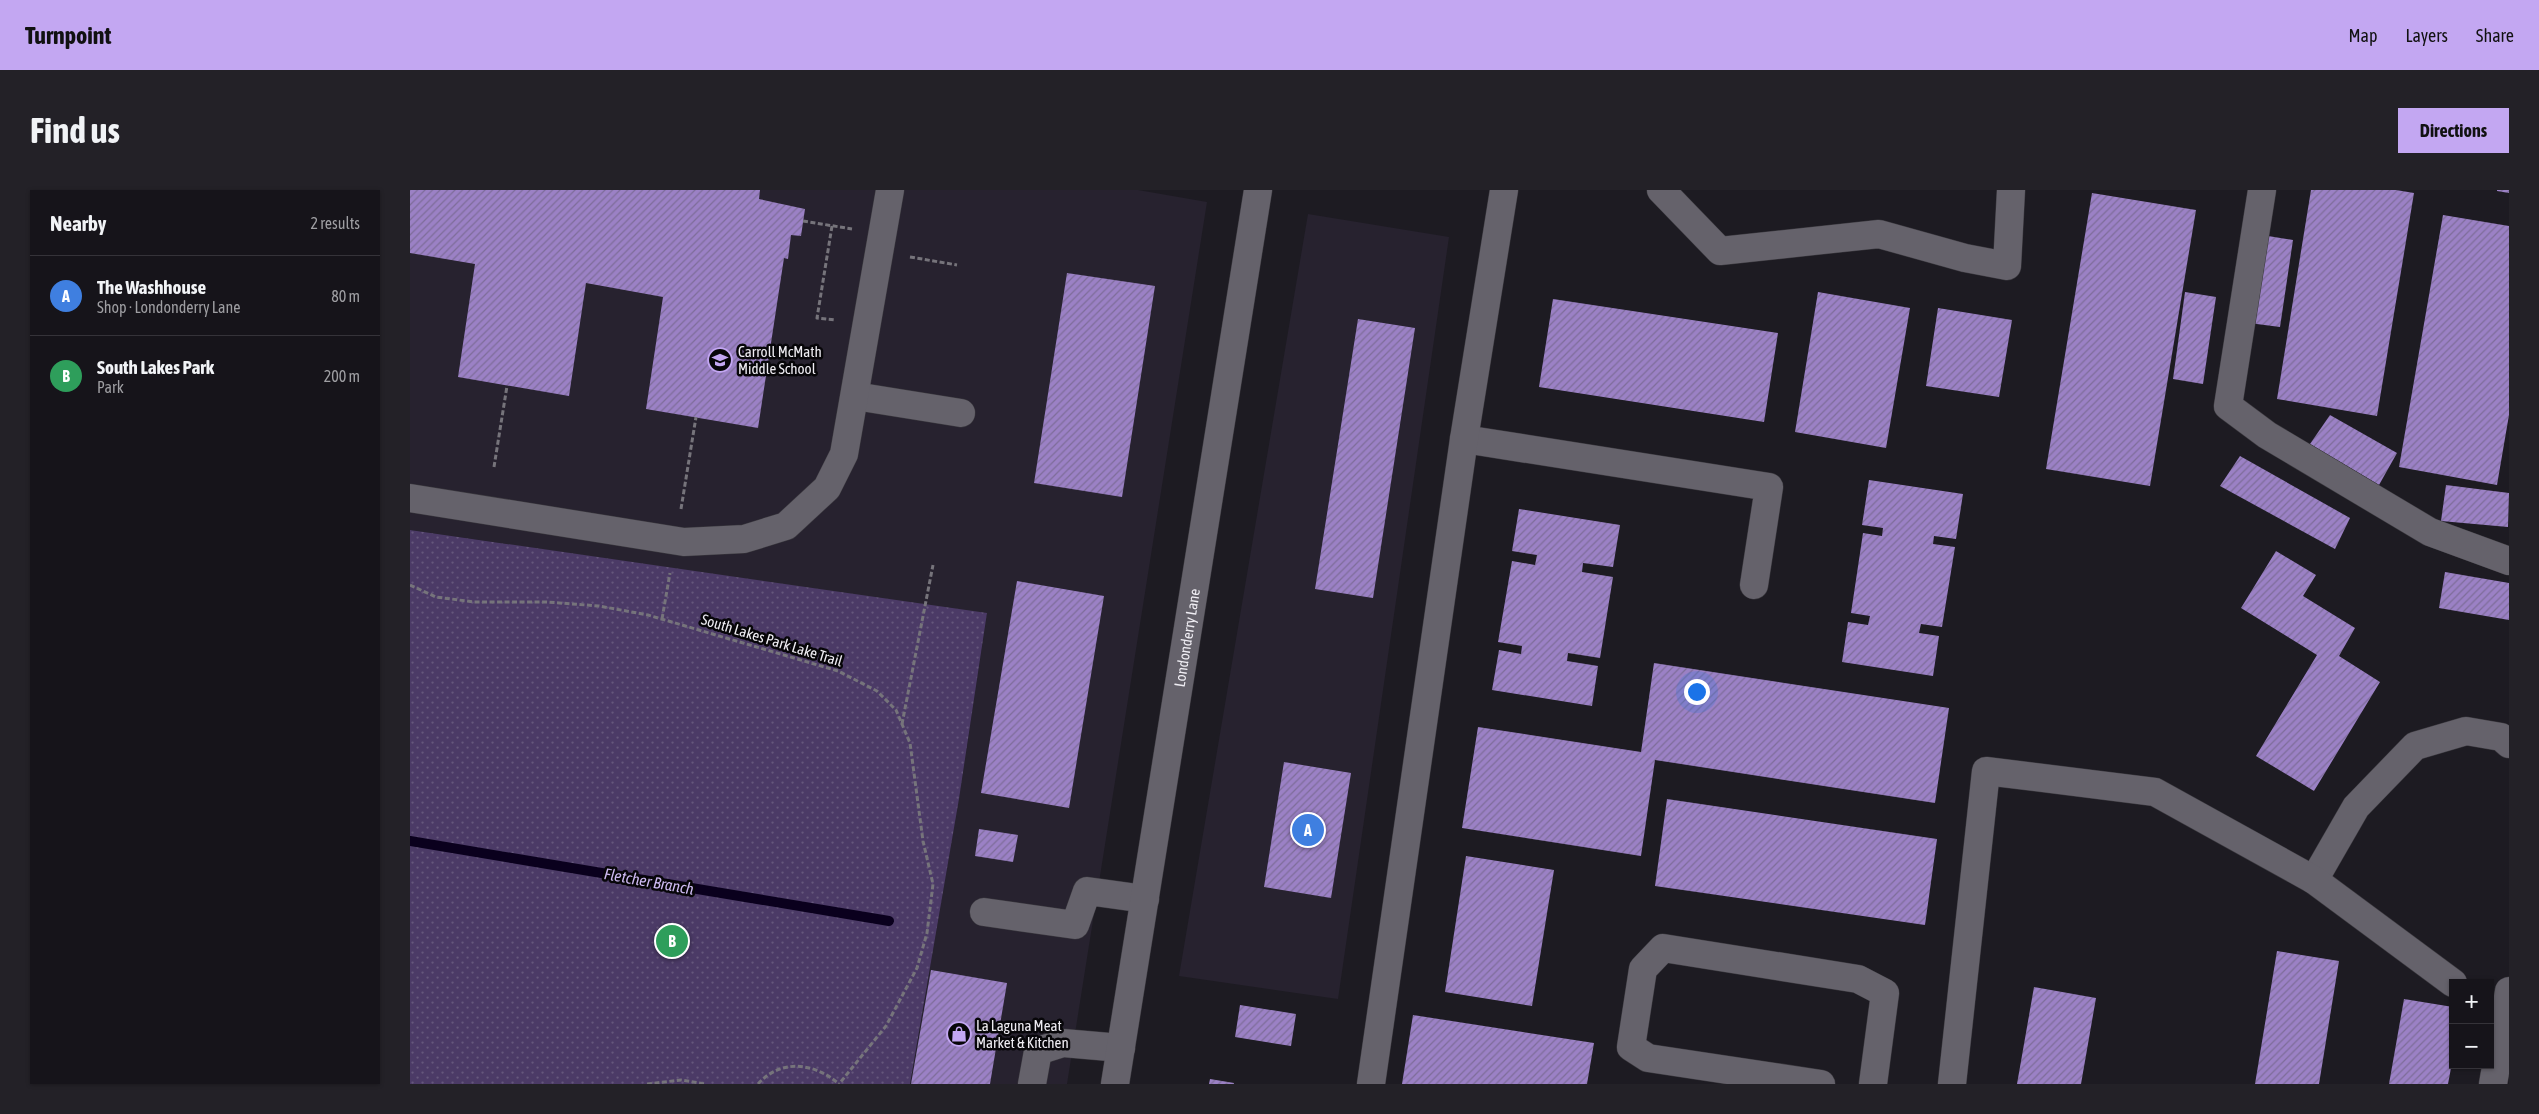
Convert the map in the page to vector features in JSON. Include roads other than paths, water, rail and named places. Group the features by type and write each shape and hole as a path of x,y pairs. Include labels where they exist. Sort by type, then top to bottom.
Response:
{"street":[{"path":"410,498 684,542 744,540 786,526 827,488 844,454 890,190"},
{"name":"Londonderry Lane","path":"1115,1084 1258,190"},
{"path":"1370,1084 1464,439 1504,190"},
{"path":"1661,190 1720,251 1879,234 1965,258 2007,266 2011,190"},
{"path":"2262,190 2228,406 2266,435 2430,532 2509,561"},
{"path":"855,396 961,413"},
{"path":"1464,439 1769,487 1754,585"},
{"path":"2314,880 2356,807 2416,746 2466,731 2500,736 2509,744"},
{"path":"1952,1084 1986,771 2155,792 2314,880 2449,980"},
{"path":"984,912 1075,925 1087,890 1145,899"},
{"path":"1821,1084 1648,1058 1631,1046 1643,969 1663,948 1858,978 1885,993 1873,1084"},
{"path":"2493,1084 2497,1015 2509,991"},
{"path":"1032,1084 1038,1051 1063,1043 1121,1048"}],"waterway":[{"name":"Fletcher Branch","path":"410,841 889,921"}],"place":[{"name":"Carroll McMath Middle School","path":"720,360"},
{"name":"The Washhouse","path":"1308,830"},
{"name":"South Lakes Park","path":"672,941"},
{"name":"La Laguna Meat Market & Kitchen","path":"959,1034"}]}
